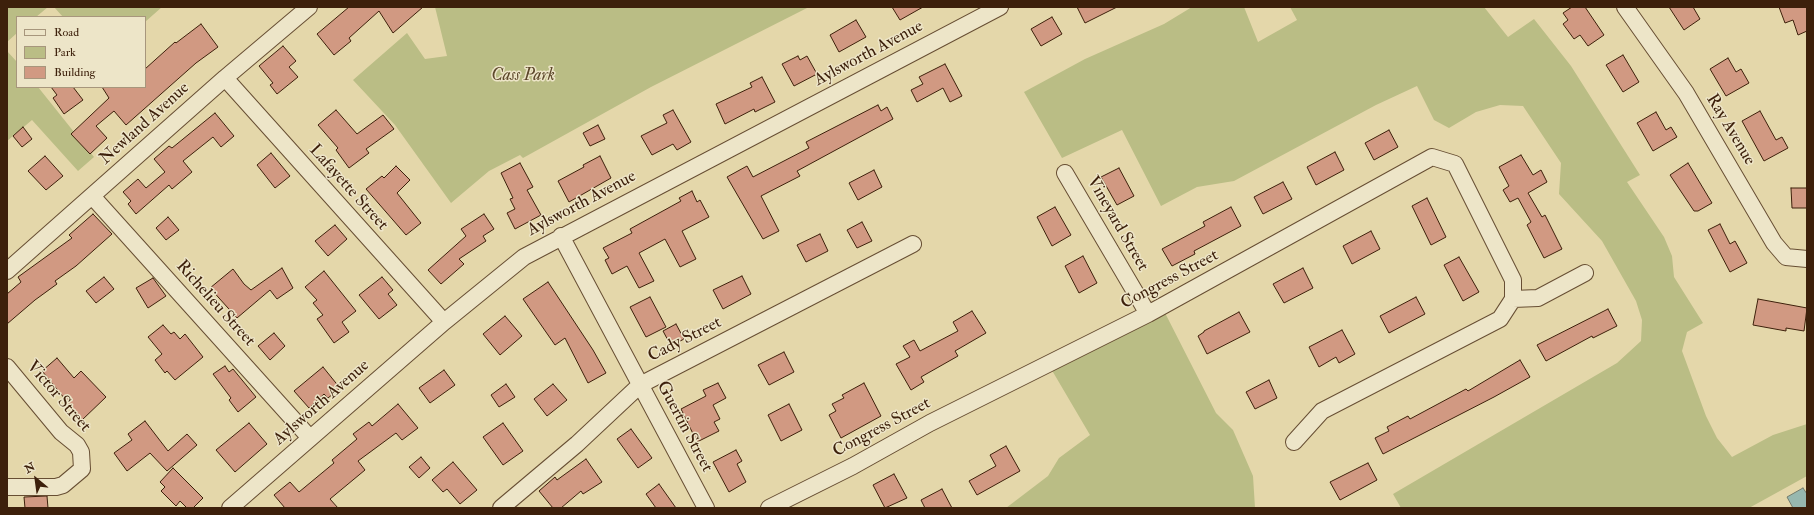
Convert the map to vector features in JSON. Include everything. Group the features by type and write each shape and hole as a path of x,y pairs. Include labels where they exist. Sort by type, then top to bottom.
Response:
{"street":[{"name":"Newland Avenue","path":"7,271 225,78 309,7"},
{"name":"Aylsworth Avenue","path":"230,508 444,322 524,257 561,236 1000,7"},
{"name":"Ray Avenue","path":"1625,7 1686,93 1774,243 1786,257 1807,259"},
{"name":"Lafayette Street","path":"225,78 444,322"},
{"name":"Congress Street","path":"769,508 853,466 930,423 1148,314 1432,157 1455,164 1513,280 1513,299"},
{"name":"Vineyard Street","path":"1065,173 1148,314"},
{"name":"Richelieu Street","path":"92,196 310,438"},
{"name":"Guertin Street","path":"561,236 706,508"},
{"name":"Cady Street","path":"501,508 577,444 640,385 913,244"},
{"path":"1294,442 1322,411 1500,319 1513,299 1538,298 1585,273"},
{"name":"Victor Street","path":"7,367 61,432 77,445 80,452 82,468 64,485 37,488 7,487"}],"green space":[{"path":"7,7 48,7 37,16 16,16 16,34 7,42"},
{"path":"54,7 162,7 146,21 146,16 62,16"},
{"name":"Cass Park","path":"435,7 809,7 651,87 523,158 520,155 489,171 451,203 395,125 353,80 407,33 425,59 447,56"},
{"path":"1192,7 1244,7 1258,42 1297,20 1290,7 1484,7 1508,37 1534,19 1571,66 1640,175 1627,182 1664,237 1672,256 1674,277 1703,323 1687,332 1682,351 1706,416 1717,438 1732,457 1773,435 1807,424 1807,476 1749,508 1401,508 1393,494 1617,363 1641,341 1642,320 1636,301 1602,241 1559,194 1561,163 1523,106 1500,105 1476,112 1449,128 1434,120 1417,86 1376,105 1234,181 1197,187 1161,206 1122,130 1062,158 1024,92 1085,59 1164,24"},
{"path":"7,51 16,61 16,88 39,88 94,157 78,171 32,120 7,141"},
{"path":"1163,309 1216,413 1233,430 1253,476 1255,508 1006,508 1048,476 1059,458 1090,435 1050,367"}],"water":[{"path":"1803,488 1807,494 1807,508 1793,508 1787,497"}],"building":[{"path":"349,7 423,7 393,33 379,11 349,38 351,41 334,55 317,34"},
{"path":"892,7 923,7 900,20"},
{"path":"1077,7 1117,7 1085,23"},
{"path":"1572,7 1585,7 1604,35 1588,46 1580,35 1574,39 1563,24 1568,20 1563,13"},
{"path":"1669,7 1693,7 1700,19 1684,30"},
{"path":"1779,7 1807,7 1807,31 1798,35 1793,20 1785,23"},
{"path":"1052,17 1062,34 1041,46 1031,29"},
{"path":"856,20 866,37 839,52 830,35"},
{"path":"201,24 218,47 196,63 126,125 114,111 96,126 107,138 90,154 71,134 109,98 103,88 146,88 146,68 175,42 176,43"},
{"path":"283,46 296,61 289,67 298,77 277,94 270,85 273,83 259,66"},
{"path":"1623,55 1639,82 1623,92 1606,65"},
{"path":"798,56 800,60 807,56 817,74 794,86 782,64"},
{"path":"1728,58 1736,72 1741,69 1749,83 1726,96 1710,69"},
{"path":"945,64 962,96 950,102 943,88 917,102 911,90 923,84 919,77"},
{"path":"762,77 775,102 755,112 754,109 725,124 716,104 752,87 750,83"},
{"path":"52,88 74,88 83,100 64,114 53,98 57,95"},
{"path":"878,105 881,111 887,107 893,119 797,171 800,176 761,196 779,231 763,239 727,177 747,166 753,177 809,148 806,142"},
{"path":"336,110 357,134 383,115 394,129 366,149 369,153 349,168 336,150 338,148 318,125"},
{"path":"673,110 691,142 677,150 673,144 652,155 641,136 667,123 663,115"},
{"path":"1760,111 1776,140 1782,137 1788,148 1764,161 1742,121"},
{"path":"1656,112 1666,130 1671,127 1677,137 1653,151 1637,123"},
{"path":"215,113 234,136 221,147 213,137 183,161 192,172 172,189 169,185 136,214 128,204 131,201 123,192 138,179 146,188 165,172 154,159 169,146 172,148"},
{"path":"598,125 605,139 590,146 583,133"},
{"path":"23,127 32,139 22,147 13,136"},
{"path":"1389,130 1398,147 1374,160 1365,143"},
{"path":"1335,152 1344,170 1316,185 1307,167"},
{"path":"271,153 290,176 275,188 257,165"},
{"path":"1521,155 1533,175 1541,170 1547,182 1528,193 1542,217 1545,215 1562,249 1544,258 1527,225 1531,222 1518,198 1510,202 1503,190 1509,186 1499,167"},
{"path":"45,156 63,176 46,190 28,171"},
{"path":"600,156 611,178 569,202 558,181 584,167 583,165"},
{"path":"520,163 533,187 527,190 541,215 515,229 507,213 515,209 510,199 513,198 501,173"},
{"path":"1688,163 1712,203 1698,211 1694,211 1670,175"},
{"path":"396,166 410,180 397,193 421,223 406,235 366,189 382,176 384,178"},
{"path":"1119,168 1134,196 1117,205 1101,177"},
{"path":"874,170 882,187 858,200 849,183"},
{"path":"1283,182 1292,199 1263,214 1254,197"},
{"path":"1791,188 1807,188 1807,208 1792,208"},
{"path":"692,191 697,202 700,200 709,217 682,231 696,259 680,267 665,239 639,253 654,281 639,288 627,266 612,274 605,260 609,258 603,248 632,233 630,229 681,201 679,198"},
{"path":"1427,198 1446,237 1431,245 1412,206"},
{"path":"1055,207 1071,235 1052,246 1037,217"},
{"path":"1231,207 1241,226 1194,251 1195,254 1172,266 1162,249 1205,226 1203,222"},
{"path":"93,214 112,234 76,266 55,281 57,284 35,300 7,324 7,294 21,282 18,277 72,238 69,235"},
{"path":"484,214 494,229 483,236 486,241 459,259 464,264 441,284 428,270 466,236 461,229"},
{"path":"168,217 179,230 166,240 156,228"},
{"path":"862,222 872,241 857,248 847,230"},
{"path":"1720,224 1730,244 1735,241 1747,263 1730,272 1708,230"},
{"path":"335,225 347,239 328,256 315,241"},
{"path":"1371,231 1380,249 1352,264 1343,246"},
{"path":"820,234 828,251 806,262 797,245"},
{"path":"1083,256 1097,283 1079,293 1065,266"},
{"path":"1459,257 1479,292 1463,301 1444,265"},
{"path":"282,268 293,288 277,299 270,290 237,318 210,288 233,269 244,284 251,290"},
{"path":"1303,268 1313,288 1284,303 1273,284"},
{"path":"324,271 356,311 342,322 349,332 334,343 317,319 323,315 313,303 317,300 305,287"},
{"path":"742,276 751,294 723,309 713,290"},
{"path":"104,277 114,289 96,303 86,291"},
{"path":"382,277 393,290 388,294 397,305 379,319 359,295"},
{"path":"153,278 166,296 148,308 136,288"},
{"path":"548,282 593,350 606,373 588,383 565,338 555,345 523,299"},
{"path":"650,297 666,327 646,337 630,307"},
{"path":"1416,297 1425,314 1389,333 1380,316"},
{"path":"1758,299 1807,308 1804,331 1786,328 1786,331 1753,325"},
{"path":"1608,309 1617,326 1593,338 1592,336 1546,361 1537,345"},
{"path":"972,311 986,333 955,351 958,356 921,377 924,382 911,390 896,364 910,357 903,346 914,340 920,351 958,331 953,322"},
{"path":"1239,312 1250,332 1207,354 1198,336 1204,331"},
{"path":"505,316 522,336 500,355 483,334"},
{"path":"676,324 684,339 671,346 663,331"},
{"path":"163,325 171,334 174,332 180,339 185,334 203,357 175,380 167,371 165,373 155,360 162,354 148,337"},
{"path":"1342,330 1355,354 1339,363 1336,357 1319,367 1309,347"},
{"path":"274,333 285,346 270,360 258,346"},
{"path":"784,352 794,372 769,385 758,365"},
{"path":"57,358 74,378 81,371 106,397 82,420 64,400 65,399 42,371"},
{"path":"1520,360 1530,377 1383,454 1375,438 1389,431 1387,427 1408,416 1410,419 1466,389 1468,391"},
{"path":"225,366 229,372 233,369 256,397 238,412 229,400 231,398 213,374"},
{"path":"323,367 340,388 328,398 324,394 309,408 294,391"},
{"path":"444,370 455,385 430,403 419,388"},
{"path":"1269,380 1277,398 1255,409 1246,392"},
{"path":"718,383 726,398 713,405 720,419 714,422 719,431 697,442 681,409 706,396 703,390"},
{"path":"864,383 881,416 841,438 829,415 836,411 832,404 844,398 842,395"},
{"path":"506,384 515,397 499,407 491,395"},
{"path":"553,384 567,400 547,416 534,399"},
{"path":"398,404 418,428 402,440 396,433 358,461 365,470 330,499 338,508 285,508 274,495 290,482 299,492 334,463 332,460 357,439 353,434 369,422 372,426"},
{"path":"789,404 802,430 781,441 768,415"},
{"path":"145,421 168,451 187,434 197,445 167,471 150,453 127,471 114,453 132,440 128,434"},
{"path":"249,423 267,444 235,472 216,450"},
{"path":"503,423 523,451 503,465 483,437"},
{"path":"631,429 652,458 638,468 617,439"},
{"path":"1006,446 1020,471 977,495 969,481 996,466 990,455"},
{"path":"736,450 742,461 737,464 746,482 729,492 713,462"},
{"path":"421,457 430,468 419,478 409,467"},
{"path":"586,459 602,482 583,494 581,491 561,508 553,508 539,491 555,477 557,480"},
{"path":"453,462 477,490 460,504 447,489 443,492 432,480"},
{"path":"1368,463 1377,480 1340,500 1330,482"},
{"path":"173,468 203,498 193,508 187,508 180,501 176,506 161,491 165,487 160,482"},
{"path":"894,474 907,498 885,508 873,485"},
{"path":"659,484 676,508 656,508 646,494"},
{"path":"942,489 952,508 925,508 921,500"},
{"path":"47,496 48,508 25,508 24,497"}]}
